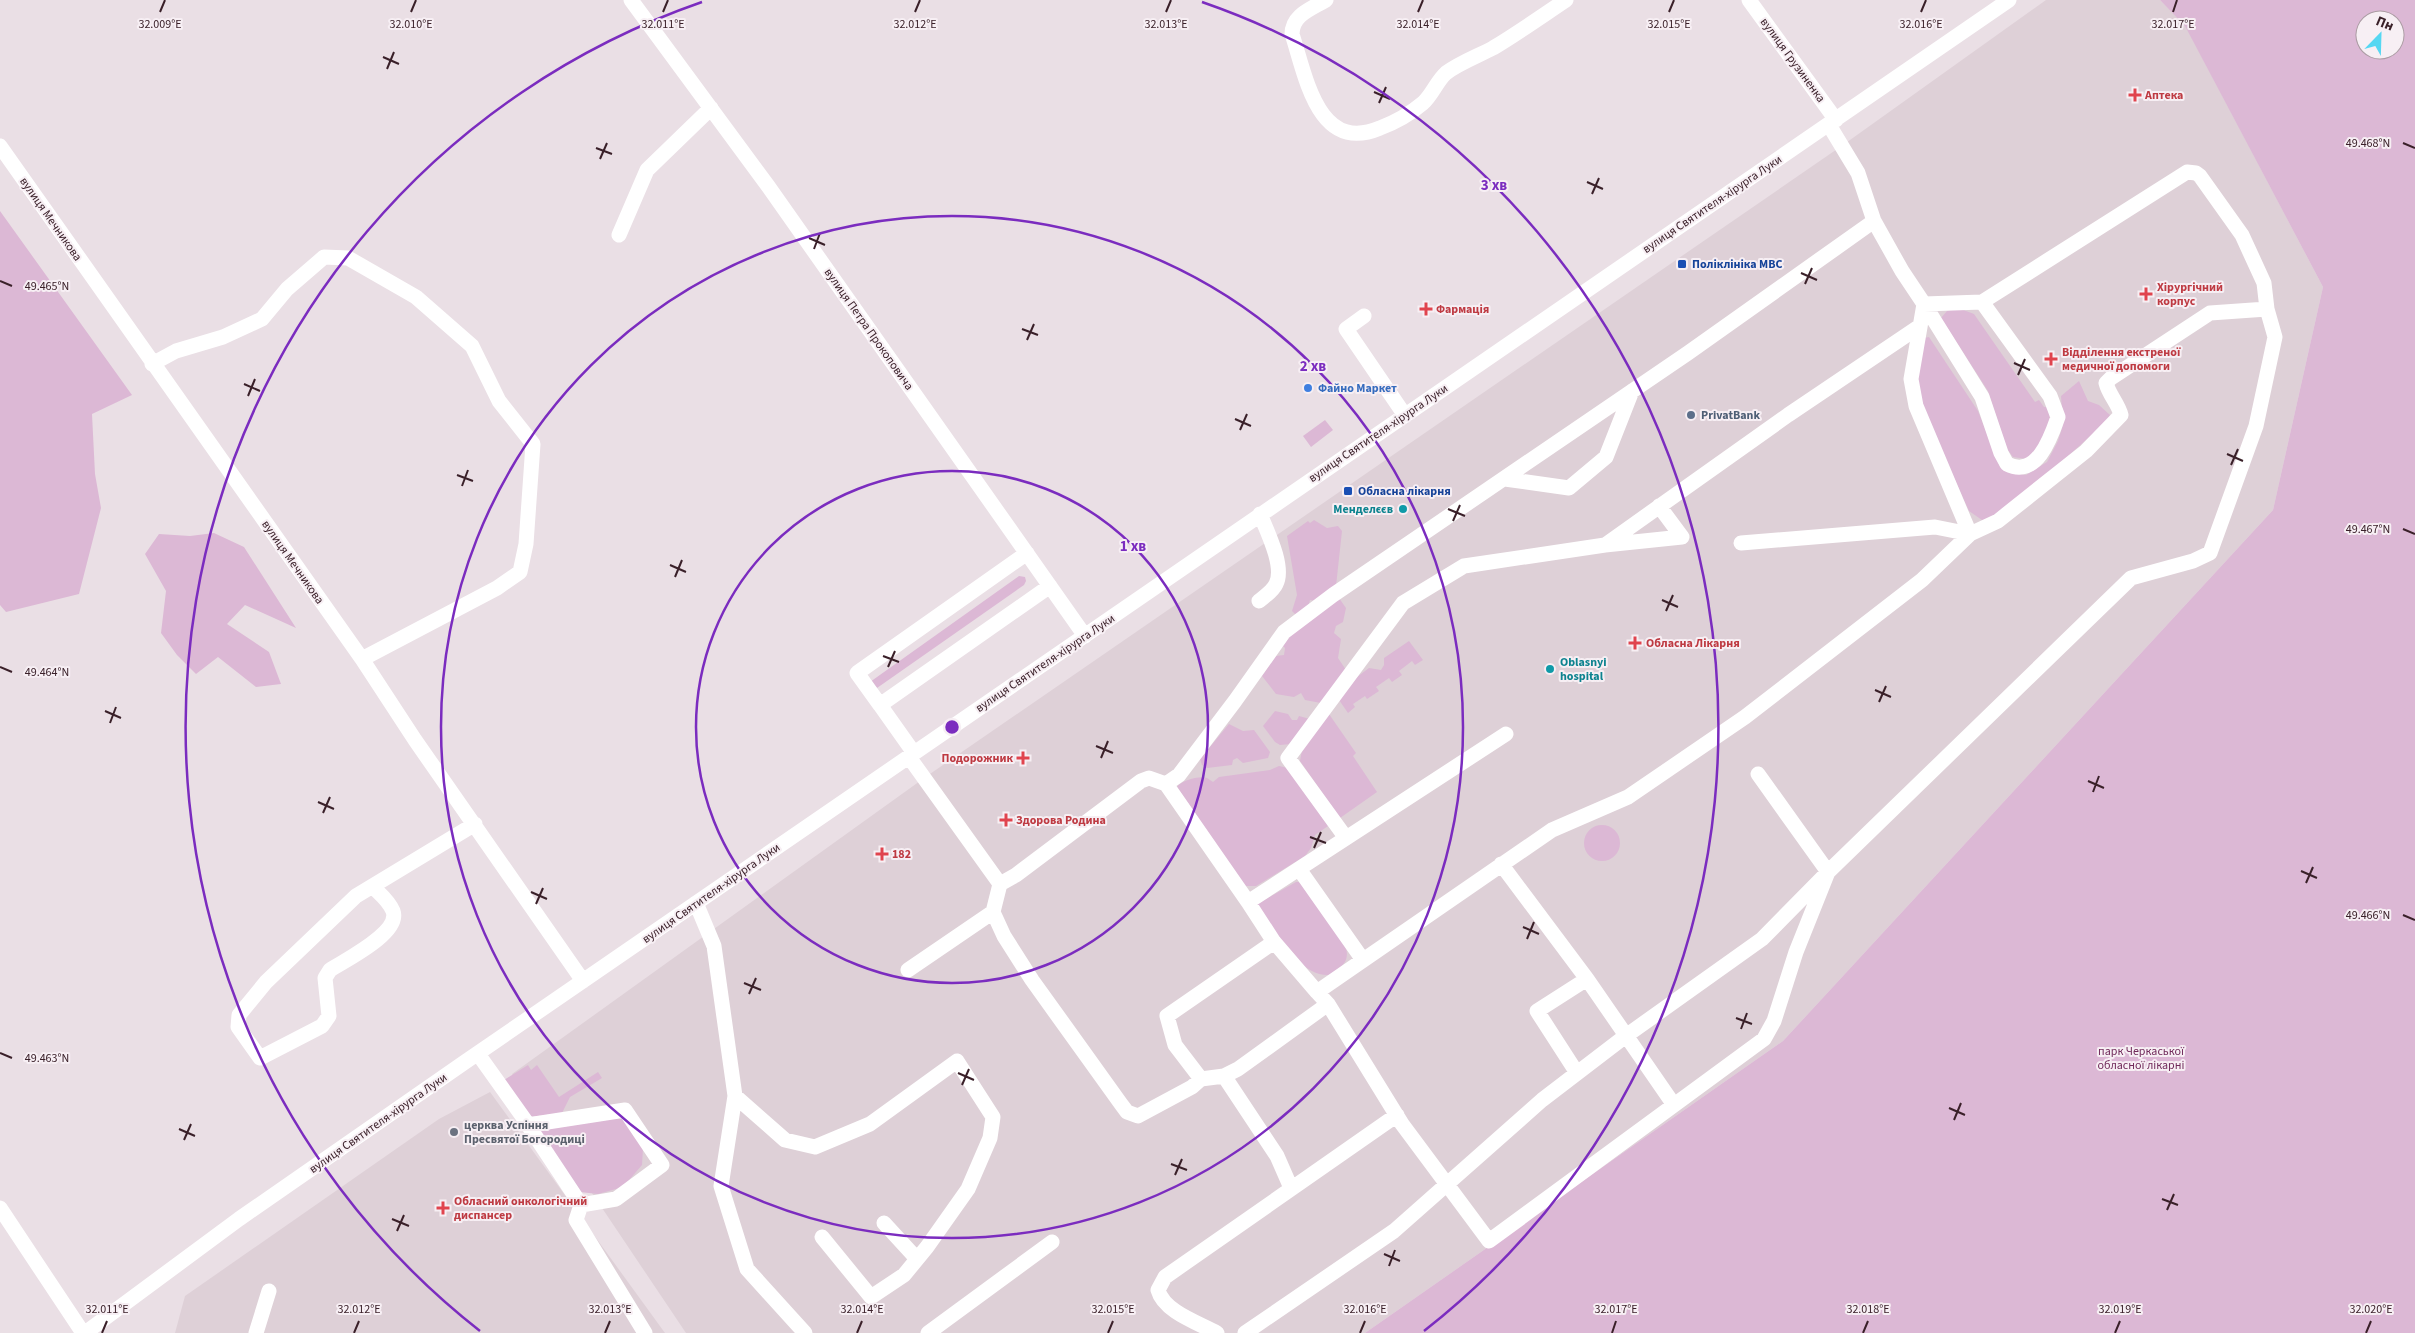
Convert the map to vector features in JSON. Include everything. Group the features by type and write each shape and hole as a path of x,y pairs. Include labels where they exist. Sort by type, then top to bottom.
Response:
{"street":[{"name":"вулиця Петра Прокоповича","path":"631,0 711,108 1085,636"},
{"path":"1326,0 1298,17 1292,24 1292,34 1311,93 1326,119 1339,130 1357,134 1371,132 1399,120 1423,102 1446,74 1495,47 1566,0"},
{"name":"вулиця Грузиненка","path":"1749,0 1832,122 1858,173 1874,221 1902,271 1982,397 2001,453 2008,464 2024,467 2031,464 2042,454 2058,417 2050,396 1982,302"},
{"name":"вулиця Святителя-хірурга Луки","path":"84,1333 240,1219 583,981 1404,414 2010,0"},
{"path":"619,235 647,170 711,108"},
{"name":"вулиця Мечникова","path":"0,146 362,659 415,740 583,981"},
{"path":"1245,1333 1394,1231 1542,1100 1626,1036 1762,939 1828,872 2130,578 2193,561 2210,553 2256,426 2275,337 2267,310 2264,283 2242,235 2196,172 2187,172 1982,302 1924,304 1911,379 1916,406 1970,534"},
{"path":"1166,784 1179,775 1284,632 1333,594 1505,479 1874,221"},
{"path":"152,364 176,351 223,336 262,319 287,288 324,257 348,258 416,297 472,346 499,401 534,444 526,544 520,572 497,588 362,659"},
{"path":"1318,992 1552,830 1628,797 1745,717 1922,580 1970,534 1998,520 2086,451 2116,422 2121,415 2119,407 2108,391 2106,383 2111,378 2210,312 2267,310"},
{"path":"1364,316 1346,328 1404,414"},
{"path":"1605,545 1788,415 1920,326"},
{"path":"1505,479 1568,488 1606,457 1632,391"},
{"path":"1346,838 1288,758 1403,603 1464,566 1605,545 1682,537 1659,506"},
{"path":"1259,601 1277,583 1278,576 1274,551 1260,514"},
{"path":"1741,543 1935,527 1970,534"},
{"path":"1000,884 857,673 1026,553"},
{"path":"880,705 1050,586"},
{"path":"1248,902 1506,734"},
{"path":"1758,774 1828,872"},
{"path":"1328,1004 1224,1076 1201,1079 1192,1087 1138,1116 1127,1112 1032,980 1004,936 993,912 1000,884 1016,875 1141,781 1149,778 1166,784 1274,942 1328,1004 1397,1115 1489,1241 1764,1039 1774,1021 1796,952 1828,872"},
{"path":"373,887 387,900 394,912 393,922 383,936 330,970 325,978 329,1016 322,1026 260,1058 238,1027 240,1015 266,982 356,896 475,824"},
{"path":"1501,864 1587,979 1674,1105"},
{"path":"1299,869 1363,960"},
{"path":"696,903 714,946 735,1096 721,1186 748,1269 806,1333"},
{"path":"908,970 993,912"},
{"path":"1201,1079 1175,1045 1167,1016 1274,942"},
{"path":"1577,1073 1536,1011 1587,979"},
{"path":"478,1054 580,1204 576,1220 645,1333"},
{"path":"735,1096 785,1140 815,1148 870,1124 957,1061 993,1117 990,1138 968,1189 904,1275 871,1297 822,1237"},
{"path":"1224,1076 1277,1156 1291,1188"},
{"path":"528,1125 625,1110 662,1165 616,1199 580,1204"},
{"path":"1217,1333 1168,1304 1160,1296 1159,1286 1170,1273 1397,1115"},
{"path":"0,1208 84,1333"},
{"path":"884,1223 917,1259"},
{"path":"928,1333 1052,1242"},
{"path":"256,1333 269,1291"}],"shaded area":[{"name":"Обласна Лікарня","path":"2046,0 2160,0 2185,25 2323,287 2273,510 1783,1041 1365,1333 686,1333 512,1074 927,776 1843,145"},
{"name":"Обласний онкологічний диспансер","path":"490,1092 665,1333 175,1333 185,1296 439,1119"}],"green space":[{"name":"парк Черкаської обласної лікарні","path":"2160,0 2415,0 2415,1333 1365,1333 1783,1041 2273,510 2323,287 2185,26"},
{"path":"0,211 132,395 92,414 95,474 101,508 79,594 6,612 0,605"},
{"path":"1958,308 1974,314 2035,402 2039,400 2044,407 2047,407 2050,422 2049,429 2027,459 2013,457 2007,449 1988,391 1941,318 1947,311"},
{"path":"1929,337 1978,411 2000,467 2009,472 2026,475 2047,462 2058,441 2063,425 2061,396 2079,381 2088,401 2099,405 2110,415 2108,420 2046,476 1988,520 1982,520 1969,511 1925,413 1916,382 1924,338"},
{"path":"1325,420 1333,430 1311,447 1303,436"},
{"path":"1314,520 1327,528 1338,526 1342,531 1336,586 1317,601 1310,600 1308,608 1296,615 1292,611 1297,595 1287,536 1308,521 1310,523"},
{"path":"214,533 244,547 296,628 245,605 227,624 269,652 281,684 256,687 218,657 196,674 177,655 161,633 166,591 145,554 159,534 190,536"},
{"path":"1019,576 1025,577 1024,585 877,688 870,682"},
{"path":"1339,598 1346,608 1343,622 1336,626 1334,633 1341,639 1338,658 1346,670 1321,703 1305,700 1301,693 1294,697 1276,694 1262,676 1276,656 1284,655 1285,648 1283,646 1289,637"},
{"path":"1409,641 1423,660 1415,665 1412,661 1399,671 1402,675 1392,682 1389,678 1376,687 1379,691 1367,699 1365,696 1353,704 1355,707 1348,713 1339,700 1357,677 1369,668 1381,670 1384,665 1384,658"},
{"path":"1275,711 1288,714 1292,720 1297,720 1299,716 1310,719 1291,744 1280,745 1275,742 1263,726"},
{"path":"1329,714 1356,753 1353,756 1377,792 1340,818 1300,761 1302,750"},
{"path":"1229,724 1243,731 1254,730 1270,752 1268,758 1243,763 1237,758 1233,760 1232,765 1207,768 1202,765 1200,759"},
{"path":"1279,766 1288,768 1328,826 1315,835 1311,848 1305,856 1256,886 1245,886 1177,787 1195,778 1204,777 1213,782 1219,777 1270,770"},
{"path":"1602,825 1615,830 1620,843 1615,856 1602,861 1589,856 1584,843 1589,830"},
{"path":"1296,882 1308,888 1345,945 1347,955 1344,963 1329,975 1317,973 1306,968 1296,959 1278,937 1257,904"},
{"path":"528,1065 531,1070 537,1065 559,1097 598,1072 602,1078 570,1097 562,1113 529,1117 504,1080"},
{"path":"619,1118 623,1119 643,1147 642,1165 623,1187 598,1194 580,1192 539,1133 542,1130"}],"place":[{"name":"Аптека","path":"2135,95"},
{"name":"Поліклініка МВС","path":"1682,264"},
{"name":"Хірургічний корпус","path":"2146,294"},
{"name":"Фармація","path":"1426,309"},
{"name":"Відділення екстреної медичної допомоги","path":"2051,359"},
{"name":"Файно Маркет","path":"1308,388"},
{"name":"PrivatBank","path":"1691,415"},
{"name":"Обласна лікарня","path":"1348,491"},
{"name":"Менделєєв","path":"1403,509"},
{"name":"Обласна Лікарня","path":"1635,643"},
{"name":"Oblasnyi hospital","path":"1550,669"},
{"name":"Подорожник","path":"1023,758"},
{"name":"Здорова Родина","path":"1006,820"},
{"name":"182","path":"882,854"},
{"name":"церква Успіння Пресвятої Богородиці","path":"454,1132"},
{"name":"Обласний онкологічний диспансер","path":"443,1208"}]}
